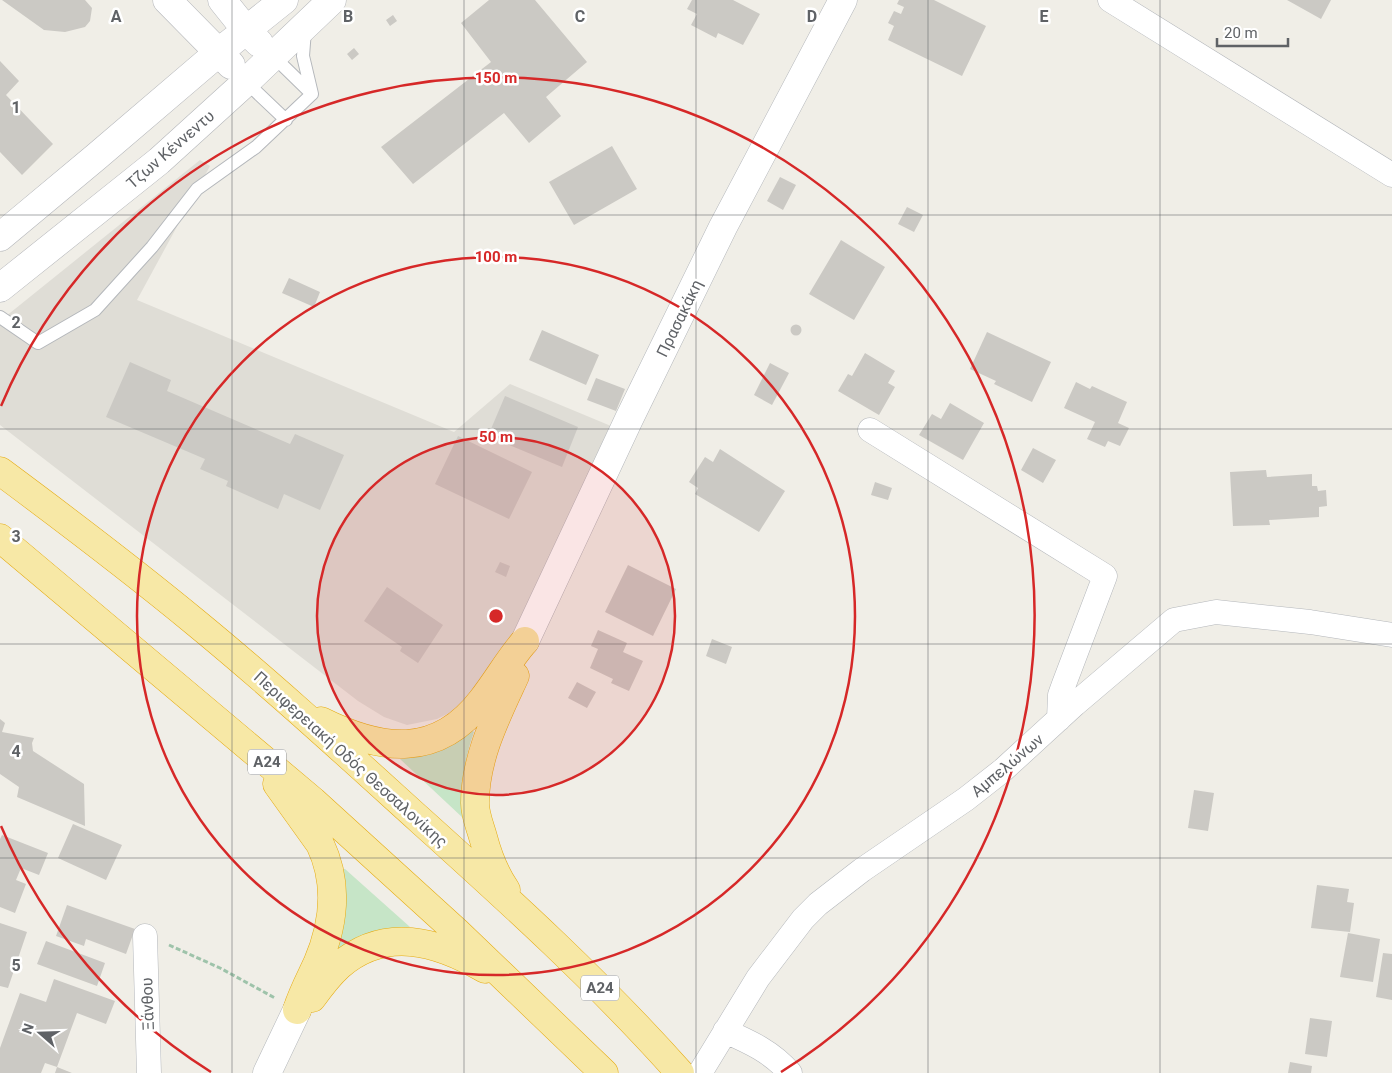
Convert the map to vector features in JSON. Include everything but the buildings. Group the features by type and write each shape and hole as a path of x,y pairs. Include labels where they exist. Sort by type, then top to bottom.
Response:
{"highway":[{"name":"Περιφερειακή Οδός Θεσσαλονίκης","path":"0,471 195,622 337,744 521,912 685,1071"},
{"name":"Α24","path":"0,538 338,823 526,996 604,1073"},
{"path":"287,701 331,726 370,740 396,744 428,741 450,732 463,722 482,702 525,641"},
{"path":"521,912 497,877 486,848 475,805 482,754 491,729 521,663 525,641"},
{"path":"254,751 320,844 326,855 332,878 333,906 329,930 298,1010"},
{"path":"298,1010 310,1000 329,976 350,958 381,944 402,941 422,943 458,955 526,996"}],"main road":[{"path":"168,0 246,82"},
{"path":"222,0 246,30 273,56"},
{"path":"0,237 89,164 219,52 284,0"},
{"name":"Τζων Κέννεντυ","path":"0,288 159,161 332,0"},
{"name":"Πρασακάκη","path":"525,641 630,418 723,228 843,0"},
{"path":"267,1073 298,1010"}],"street":[{"path":"1110,0 1392,175"},
{"path":"870,430 1105,576 1060,695 1059,719"},
{"name":"Αμπελώνων","path":"685,1071 724,1031 772,959 802,919 818,904 862,870 1003,770 1136,650 1174,620 1216,612 1310,622 1392,635"},
{"name":"Ξάνθου","path":"145,936 149,1073"},
{"path":"724,1031 749,1041 768,1053 778,1060 790,1073"}],"lane":[{"path":"306,24 303,56 312,94"},
{"path":"273,56 312,94"},
{"path":"246,82 286,120"},
{"path":"0,317 38,343 95,310 152,247 197,189 256,147 312,94"}],"path":[{"path":"145,936 203,960 298,1010"}],"shaded area":[{"path":"200,160 210,166 137,300 454,432 510,384 611,426 509,642 469,695 453,711 437,719 407,725 384,717 358,701 0,425 0,321"}],"green space":[{"path":"472,730 474,732 464,774 463,818 400,759 421,756 438,750"},
{"path":"343,869 410,927 390,929 335,953"}]}
